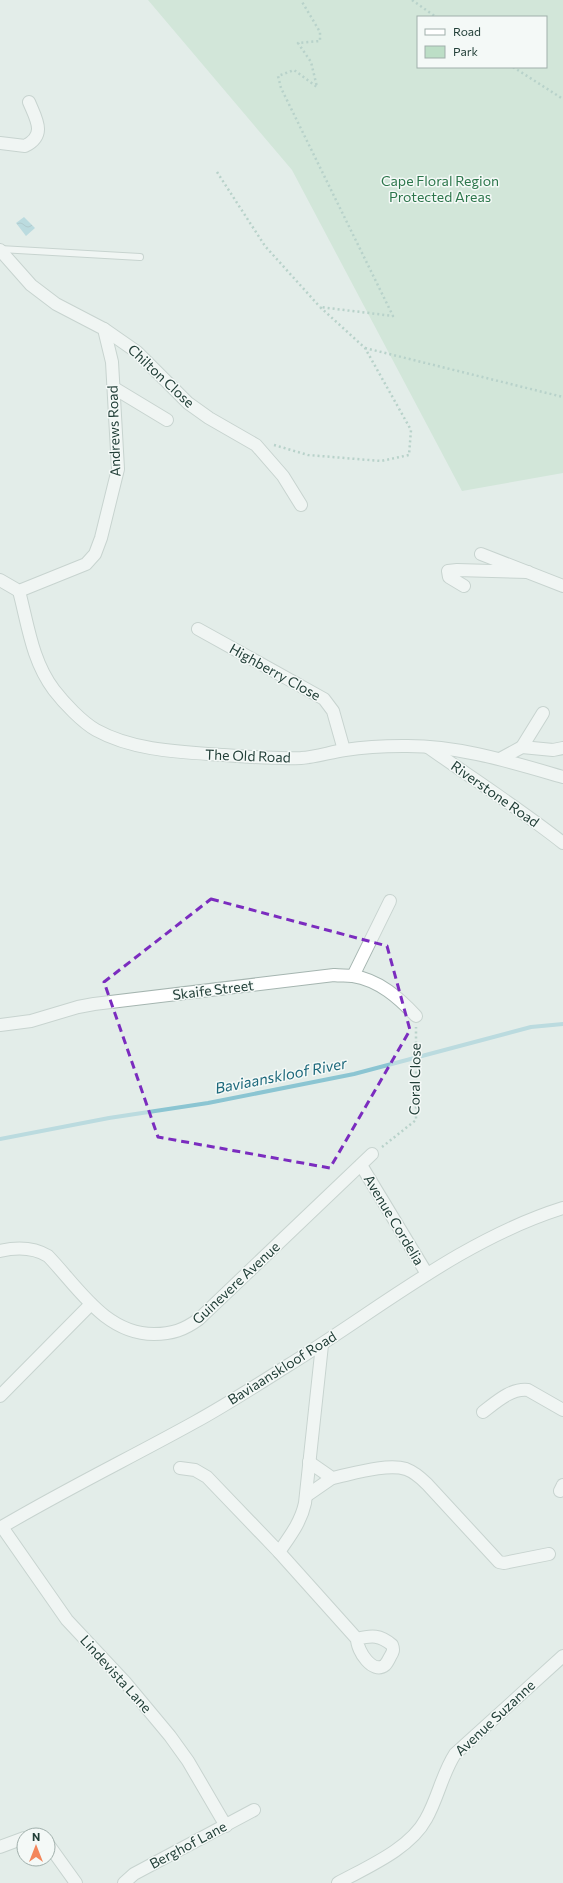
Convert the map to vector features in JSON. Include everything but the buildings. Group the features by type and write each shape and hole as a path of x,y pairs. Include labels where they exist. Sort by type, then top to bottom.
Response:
{"street":[{"path":"0,143 25,146 35,138 39,125 29,102"},
{"path":"0,250 31,285 56,304 104,329"},
{"name":"Andrews Road","path":"19,591 43,580 86,564 95,554 101,538 118,469 114,388 110,351 104,329"},
{"name":"Chilton Close","path":"104,329 137,352 188,403 209,418 256,445 283,476 301,505"},
{"path":"114,388 167,420"},
{"path":"481,554 563,586"},
{"path":"464,586 449,577 448,571 528,572"},
{"path":"0,580 19,591"},
{"name":"The Old Road","path":"19,591 30,644 40,665 58,695 94,729 117,740 149,748 185,753 258,758 302,758 344,750 402,746 427,747 449,749 500,759 563,777"},
{"name":"Highberry Close","path":"198,629 324,699 333,710 344,750"},
{"path":"500,759 522,747 543,713"},
{"name":"Riverstone Road","path":"427,747 485,788 532,818 563,843"},
{"path":"522,747 553,750 563,748"},
{"path":"353,976 390,901"},
{"name":"Skaife Street","path":"0,1025 31,1021 78,1007 94,1004 334,976 353,976 386,990 401,1001 416,1016"},
{"path":"361,1166 372,1154"},
{"name":"Avenue Cordelia","path":"361,1166 427,1274"},
{"name":"Guinevere Avenue","path":"0,1251 12,1248 39,1251 48,1256 91,1304 106,1318 128,1330 150,1334 171,1334 186,1328 205,1314 361,1166"},
{"name":"Baviaanskloof Road","path":"1,1527 86,1479 196,1422 322,1345 427,1274 493,1237 550,1212 563,1208"},
{"path":"0,1396 91,1304"},
{"path":"279,1552 296,1528 302,1516 306,1496 322,1345"},
{"path":"483,1412 512,1392 522,1389 528,1390 563,1410"},
{"path":"309,1462 332,1478"},
{"path":"180,1468 195,1470 207,1478 279,1552 357,1639"},
{"path":"306,1496 332,1478 377,1469 406,1469 414,1473 427,1484 499,1562 504,1563 549,1554"},
{"name":"Lindevista Lane","path":"1,1527 67,1620 125,1682 170,1736 188,1762 226,1826"},
{"name":"Avenue Suzanne","path":"338,1883 390,1854 418,1831 431,1809 448,1764 455,1754 563,1656"},
{"name":"Berghof Lane","path":"124,1883 134,1874 254,1810"},
{"path":"0,1847 16,1841"},
{"path":"56,1855 76,1883"}],"lane":[{"path":"0,250 140,256"}],"path":[{"path":"301,0 320,32 320,41 298,43 311,62 317,87 294,70 278,76 281,88 393,316 320,307"},
{"path":"412,0 435,16"},
{"path":"515,68 563,99"},
{"path":"217,172 265,246 320,307 365,348 411,430 409,455 381,461 308,455 271,445"},
{"path":"365,348 563,397"},
{"name":"Coral Close","path":"372,1154 416,1120 416,1016"}],"highlighted area":[{"path":"211,899 387,946 410,1030 330,1168 158,1137 104,982"}],"green space":[{"name":"Cape Floral Region Protected Areas","path":"148,0 563,0 563,473 462,491 292,170"}],"water":[{"path":"24,217 35,228 26,236 16,223"}],"waterway":[{"name":"Baviaanskloof River","path":"0,1139 109,1118 208,1103 354,1074 531,1027 563,1024"}]}
